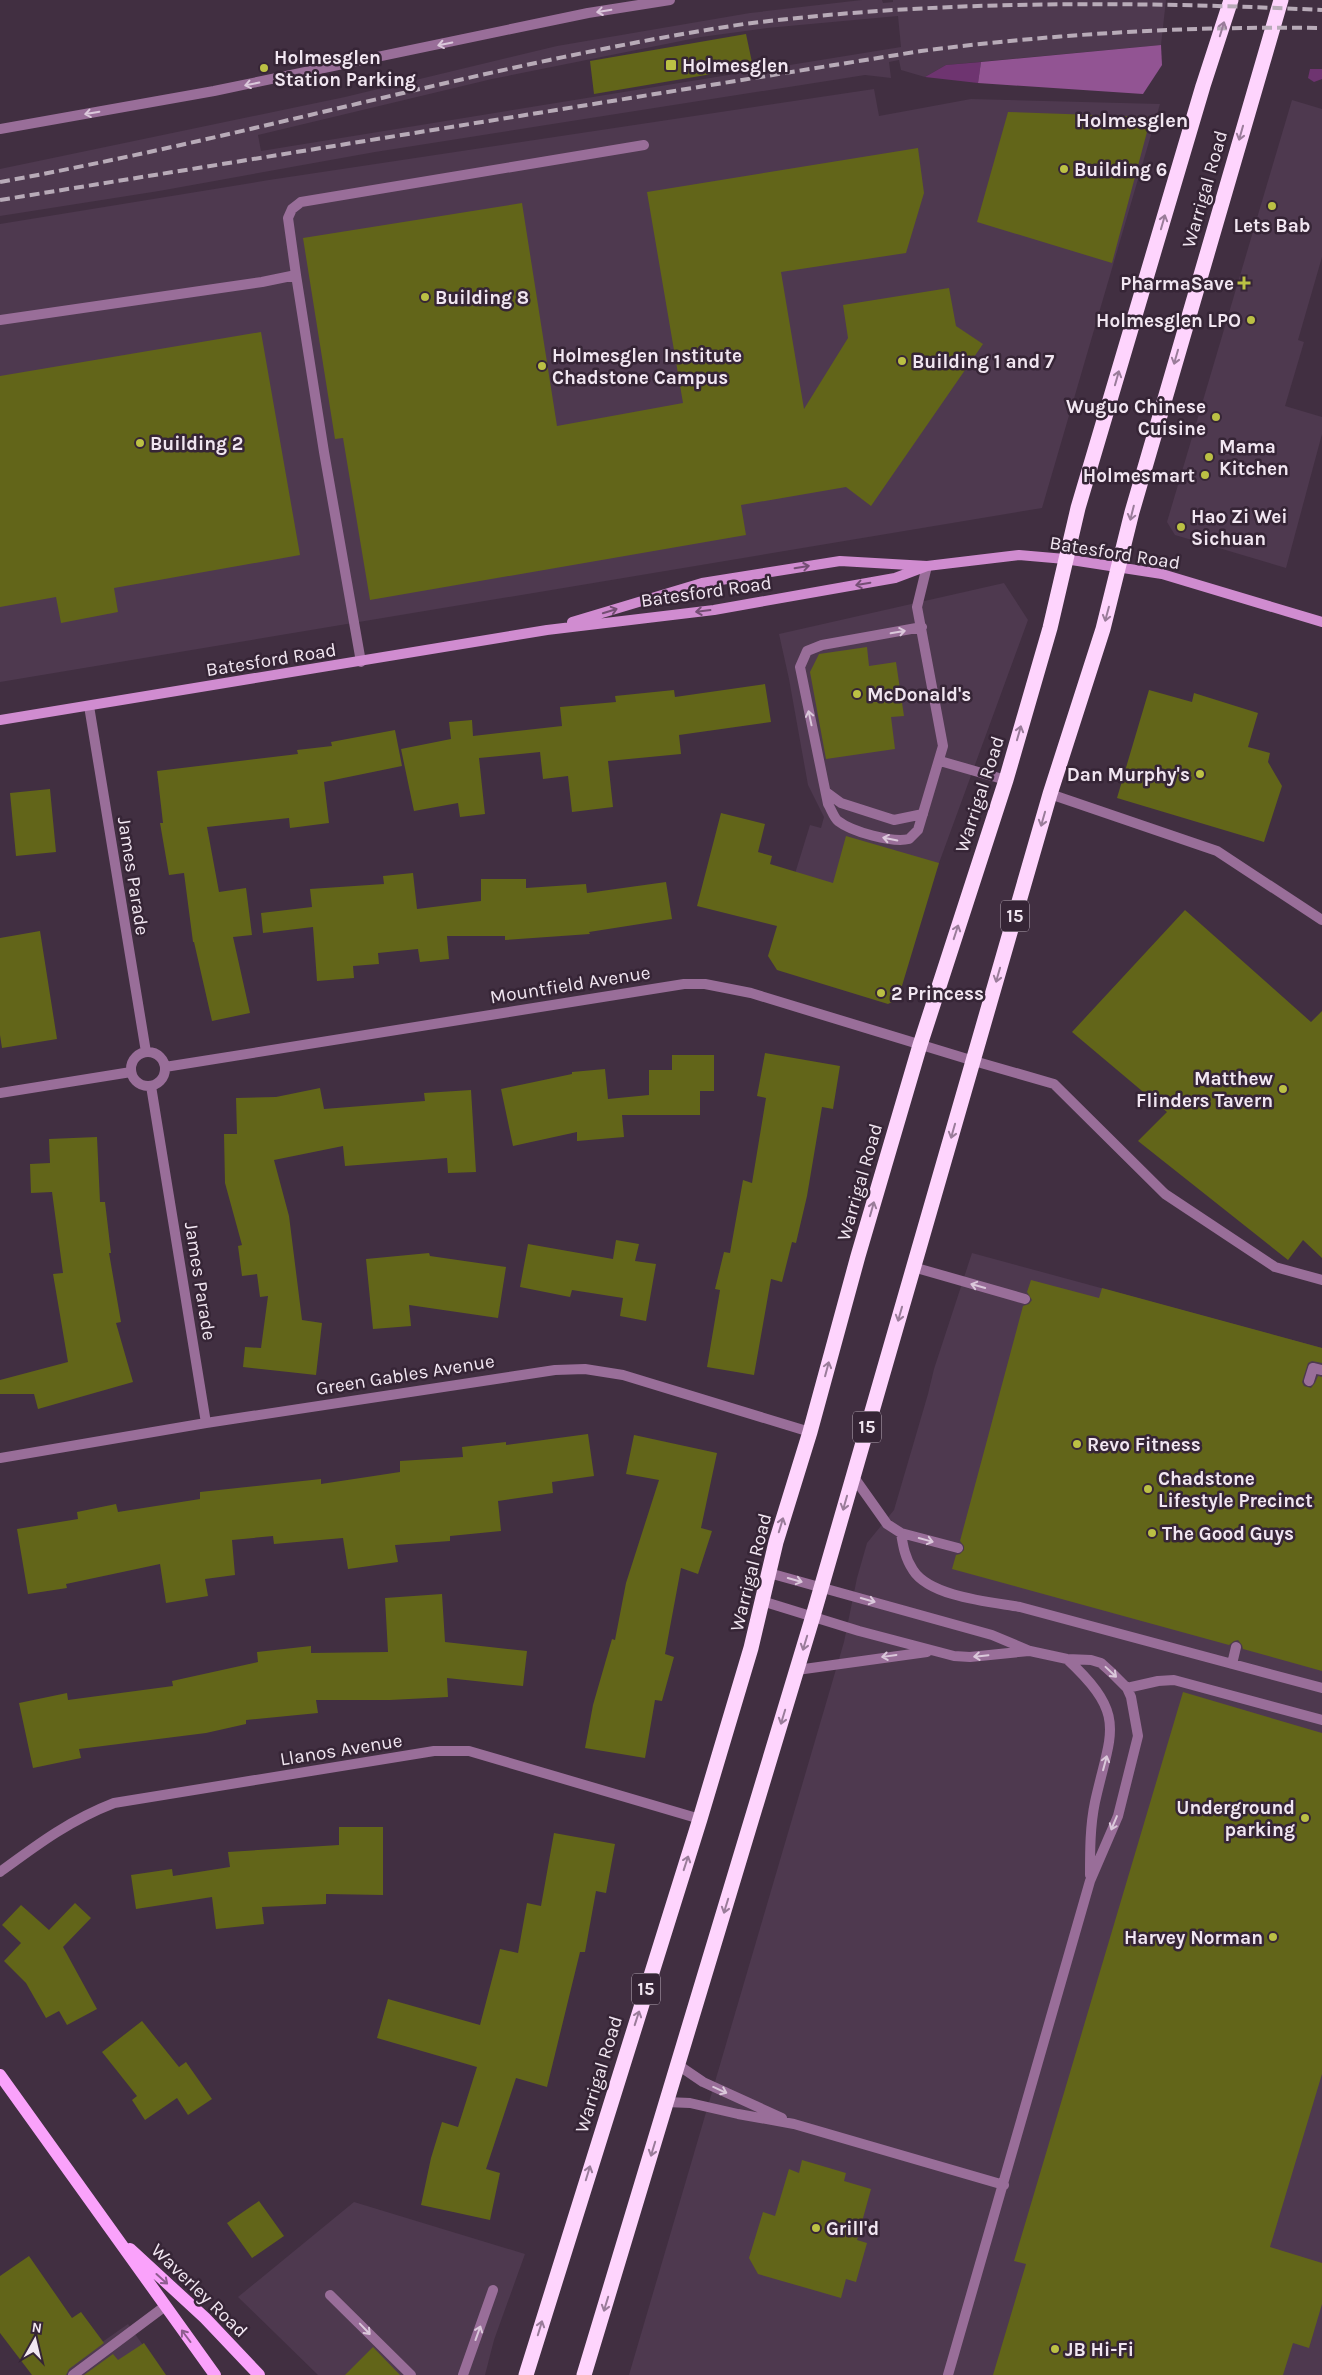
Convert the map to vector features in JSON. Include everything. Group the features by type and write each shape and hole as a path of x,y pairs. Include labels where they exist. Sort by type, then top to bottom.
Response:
{"highway":[{"name":"Warrigal Road","path":"526,2375 700,1820 751,1648 769,1572 810,1432 858,1256 920,1045 1006,780 1050,628 1081,498 1203,86 1231,0"},
{"name":"Warrigal Road","path":"584,2375 813,1616 1050,794 1103,629 1145,466 1281,0"}],"main road":[{"name":"Batesford Road","path":"547,630 712,581 840,561 927,566 1008,555 1066,559 1162,574 1322,622"},
{"name":"Batesford Road","path":"0,720 547,630 714,610 895,578 927,566"},
{"name":"Waverley Road","path":"0,2075 164,2307 215,2375"},
{"name":"Waverley Road","path":"113,2234 205,2318 259,2375"}],"street":[{"path":"0,129 214,91 588,13 670,0"},
{"path":"361,662 324,452 296,276 288,218 292,209 301,202 644,145"},
{"path":"0,320 296,276"},
{"path":"922,627 822,645 808,651 800,667 828,804 837,821 854,829 894,840 909,839 914,835 923,814 943,746 922,627 917,607 927,566"},
{"name":"James Parade","path":"89,706 146,1052"},
{"path":"940,761 1006,780"},
{"path":"826,792 841,803 894,820 923,814"},
{"path":"1050,794 1217,851 1322,920"},
{"name":"Mountfield Avenue","path":"165,1067 684,984 713,986 752,993 1054,1084 1165,1194 1275,1267 1322,1280"},
{"path":"146,1052 160,1057 165,1067 160,1081 152,1086 140,1085 136,1082 131,1072 133,1061 146,1052"},
{"path":"0,1092 131,1072"},
{"name":"James Parade","path":"152,1086 206,1423"},
{"path":"913,1267 1025,1299"},
{"path":"1309,1381 1312,1368 1322,1370"},
{"name":"Green Gables Avenue","path":"0,1458 206,1423 530,1372 585,1369 623,1375 810,1432"},
{"path":"853,1476 881,1518 901,1533 958,1548"},
{"path":"901,1533 905,1556 914,1571 925,1582 939,1589 975,1599 1020,1607 1322,1688"},
{"path":"769,1572 992,1635 1030,1651 1067,1659 1081,1658 1101,1663 1127,1688 1136,1714 1138,1736 1135,1754 1118,1816 1090,1881 1004,2186 948,2375"},
{"path":"762,1601 859,1631 970,1657 1030,1651"},
{"path":"1232,1664 1236,1647"},
{"path":"797,1670 917,1652 938,1651"},
{"path":"1067,1659 1091,1681 1100,1694 1110,1725 1110,1743 1094,1804 1091,1830 1090,1881"},
{"path":"1127,1688 1158,1681 1174,1680 1322,1720"},
{"name":"Llanos Avenue","path":"0,1872 61,1828 85,1814 114,1803 434,1752 469,1751 700,1820"},
{"path":"678,2065 703,2082 794,2124"},
{"path":"666,2102 690,2103 794,2124 1004,2186"},
{"path":"463,2375 493,2290"},
{"path":"330,2295 411,2375"},
{"path":"73,2375 164,2307"}],"shaded area":[{"path":"862,0 882,0 883,3 893,2 893,0 1166,0 1161,45 946,65 925,77 901,70 899,60 889,62 891,78 865,75 375,152 159,191 0,216 0,169 345,97 557,46 750,13","holes":["898,16 901,47 261,151 258,135 492,79 701,37 767,28"]},
{"path":"1161,45 1162,65 1143,94 978,83 981,62"},
{"path":"981,62 978,83 925,77 946,65"},
{"path":"1310,69 1322,69 1322,79 1314,82 1308,78"},
{"name":"Holmesglen Institute Chadstone Campus","path":"874,89 879,116 971,99 1160,104 1042,508 0,682 0,224 269,180"},
{"path":"1292,100 1322,109 1322,257 1298,340 1304,342 1285,406 1322,417 1322,434 1286,568 1175,535 1167,522"},
{"path":"1004,583 1028,620 939,863 781,919 810,825 821,828 824,817 808,785 779,634"},
{"path":"972,1253 1322,1348 1322,2375 629,2375 844,1642 857,1578 867,1543 894,1510 934,1369"},
{"path":"354,2202 525,2254 494,2340 485,2375 318,2375 238,2297"},
{"path":"128,2324 164,2375 55,2375"}],"building":[{"path":"746,34 753,67 594,94 590,61"},
{"name":"Building 6","path":"1008,112 1151,117 1112,263 977,222"},
{"name":"Building 1 and 7","path":"918,148 924,193 906,253 781,272 804,409 848,338 843,305 949,288 956,326 983,344 871,506 846,487 741,505 746,535 370,600 343,438 335,439 303,238 522,203 557,426 683,403 647,192"},
{"name":"Building 2","path":"261,332 300,555 114,588 118,612 61,623 56,597 0,607 0,376"},
{"name":"McDonald's","path":"867,647 869,666 896,662 904,716 891,717 895,749 826,759 810,672 819,654"},
{"path":"765,684 771,722 679,735 681,754 608,761 613,807 572,812 568,776 543,779 540,752 479,758 485,814 460,817 458,803 414,811 401,749 451,739 449,722 472,720 473,736 562,726 560,707 616,702 615,696 674,690 675,697"},
{"name":"Dan Murphy's","path":"1149,690 1192,702 1194,693 1258,713 1248,747 1270,753 1268,762 1282,786 1264,842 1117,798"},
{"path":"395,730 402,766 324,782 329,823 290,828 289,818 207,827 219,892 246,888 252,935 233,937 250,1013 212,1021 193,942 184,873 169,875 160,823 163,823 157,771 298,754 297,750 332,746 331,742"},
{"path":"50,789 56,852 16,856 10,793"},
{"path":"721,813 765,824 758,852 772,856 770,864 833,883 846,836 939,863 898,999 888,1004 777,970 768,956 777,926 697,906"},
{"path":"413,873 417,909 481,901 481,879 526,879 526,888 586,884 587,893 666,882 672,919 589,932 590,934 505,940 505,936 447,936 449,959 420,962 418,949 378,953 379,964 353,966 354,978 317,981 313,927 263,933 261,913 312,907 310,889 384,884 383,876"},
{"path":"1185,910 1311,1022 1322,1011 1322,1258 1303,1240 1288,1260 1138,1141 1167,1112 1072,1032"},
{"path":"40,931 57,1039 2,1048 0,1035 0,938"},
{"path":"765,1053 840,1066 833,1109 822,1107 807,1196 796,1243 792,1242 782,1282 771,1279 754,1375 707,1367 720,1290 715,1289 724,1252 730,1253 743,1180 752,1183 766,1098 757,1096"},
{"path":"672,1055 714,1055 714,1091 700,1091 700,1115 622,1115 624,1137 577,1141 577,1132 513,1146 501,1089 572,1074 572,1072 605,1069 608,1099 649,1095 649,1070 672,1070"},
{"path":"320,1088 324,1109 425,1101 424,1093 471,1090 476,1172 448,1173 447,1158 345,1166 343,1146 274,1160 289,1216 302,1320 322,1323 316,1375 243,1367 245,1347 261,1348 268,1296 260,1297 257,1274 242,1276 238,1246 242,1245 225,1183 224,1134 237,1134 236,1098 276,1097"},
{"path":"97,1137 100,1202 105,1202 111,1253 109,1253 121,1322 116,1323 133,1382 38,1409 34,1394 0,1394 0,1380 68,1362 53,1274 63,1273 52,1192 31,1193 30,1164 50,1163 49,1139"},
{"path":"616,1240 639,1244 635,1261 656,1264 646,1321 620,1316 623,1298 572,1290 570,1297 520,1287 528,1244 613,1259"},
{"path":"429,1253 430,1256 506,1267 498,1318 409,1305 411,1326 373,1329 366,1259"},
{"name":"Chadstone Lifestyle Precinct","path":"1031,1280 1099,1298 1102,1288 1322,1348 1322,1363 1312,1361 1308,1363 1302,1382 1304,1386 1311,1388 1318,1376 1322,1377 1322,1671 1243,1649 1238,1640 1229,1645 952,1569 956,1555 964,1550 964,1546 960,1541 1023,1306 1029,1304 1032,1300 1027,1292"},
{"path":"588,1434 594,1476 552,1482 553,1493 498,1501 501,1531 450,1536 450,1541 395,1545 398,1562 348,1569 343,1538 274,1544 273,1536 232,1540 235,1575 205,1579 208,1596 166,1603 160,1564 66,1584 67,1588 28,1594 17,1529 78,1519 77,1512 116,1504 118,1512 200,1499 200,1492 321,1479 321,1484 400,1472 400,1461 463,1457 462,1447 506,1442 506,1445"},
{"path":"634,1435 717,1453 701,1528 712,1531 698,1574 681,1568 665,1654 674,1657 662,1701 655,1700 645,1758 585,1748 593,1705 612,1639 615,1640 626,1583 659,1480 626,1474"},
{"path":"442,1594 445,1642 527,1651 523,1686 447,1678 448,1697 390,1700 316,1700 318,1713 246,1720 246,1724 206,1733 79,1749 81,1758 33,1768 19,1703 67,1693 68,1700 173,1686 172,1681 258,1662 257,1652 311,1646 311,1653 388,1652 385,1598"},
{"path":"1183,1692 1322,1733 1322,2074 1270,2247 1322,2263 1322,2304 1309,2348 1293,2343 1283,2375 993,2375 1026,2264 1014,2261"},
{"path":"339,1827 383,1827 383,1895 326,1894 326,1904 262,1907 264,1924 216,1929 212,1897 136,1909 131,1875 172,1869 173,1876 230,1867 228,1852 339,1845"},
{"path":"554,1833 615,1844 606,1893 596,1891 585,1952 580,1952 547,2087 516,2078 486,2169 500,2173 490,2220 421,2205 431,2158 442,2122 458,2127 477,2067 377,2038 388,1999 480,2025 500,1949 518,1953 527,1903 541,1906"},
{"path":"75,1903 91,1918 63,1947 97,2009 67,2025 59,2011 46,2018 26,1983 4,1961 21,1943 2,1925 21,1905 49,1930"},
{"path":"142,2021 179,2067 186,2062 212,2099 188,2115 177,2098 145,2120 132,2100 137,2096 102,2052"},
{"name":"Grill'd","path":"802,2160 846,2173 844,2181 871,2189 857,2240 867,2243 856,2282 846,2279 841,2298 758,2274 749,2258 763,2212 775,2216 789,2169 799,2173"},
{"path":"259,2201 284,2236 252,2258 227,2223"},
{"path":"29,2256 72,2318 81,2312 104,2343 69,2369 66,2375 32,2375 0,2333 0,2276"},
{"path":"144,2343 166,2375 84,2375 113,2354 118,2360"},
{"path":"373,2347 400,2375 345,2375"}],"railway":[{"path":"0,182 186,144 557,58 744,24 888,10 1033,5 1178,5 1322,10"},
{"path":"0,200 921,51 1121,32 1221,28 1322,28"}],"place":[{"name":"Holmesglen","path":"671,65"},
{"name":"Holmesglen Station Parking","path":"264,68"},
{"name":"Building 6","path":"1064,169"},
{"name":"Lets Bab","path":"1272,206"},
{"name":"PharmaSave","path":"1244,283"},
{"name":"Building 8","path":"425,297"},
{"name":"Holmesglen LPO","path":"1251,320"},
{"name":"Building 1 and 7","path":"902,361"},
{"name":"Holmesglen Institute Chadstone Campus","path":"542,366"},
{"name":"Wuguo Chinese Cuisine","path":"1216,417"},
{"name":"Building 2","path":"140,443"},
{"name":"Mama Kitchen","path":"1209,457"},
{"name":"Holmesmart","path":"1205,475"},
{"name":"Hao Zi Wei Sichuan","path":"1181,527"},
{"name":"McDonald's","path":"857,694"},
{"name":"Dan Murphy's","path":"1200,774"},
{"name":"2 Princess","path":"881,993"},
{"name":"Matthew Flinders Tavern","path":"1283,1089"},
{"name":"Revo Fitness","path":"1077,1444"},
{"name":"Chadstone Lifestyle Precinct","path":"1148,1489"},
{"name":"The Good Guys","path":"1152,1533"},
{"name":"Underground parking","path":"1305,1818"},
{"name":"Harvey Norman","path":"1273,1937"},
{"name":"Grill'd","path":"816,2228"},
{"name":"JB Hi-Fi","path":"1055,2349"}],"district":[{"name":"Holmesglen","path":"1132,120"}]}
